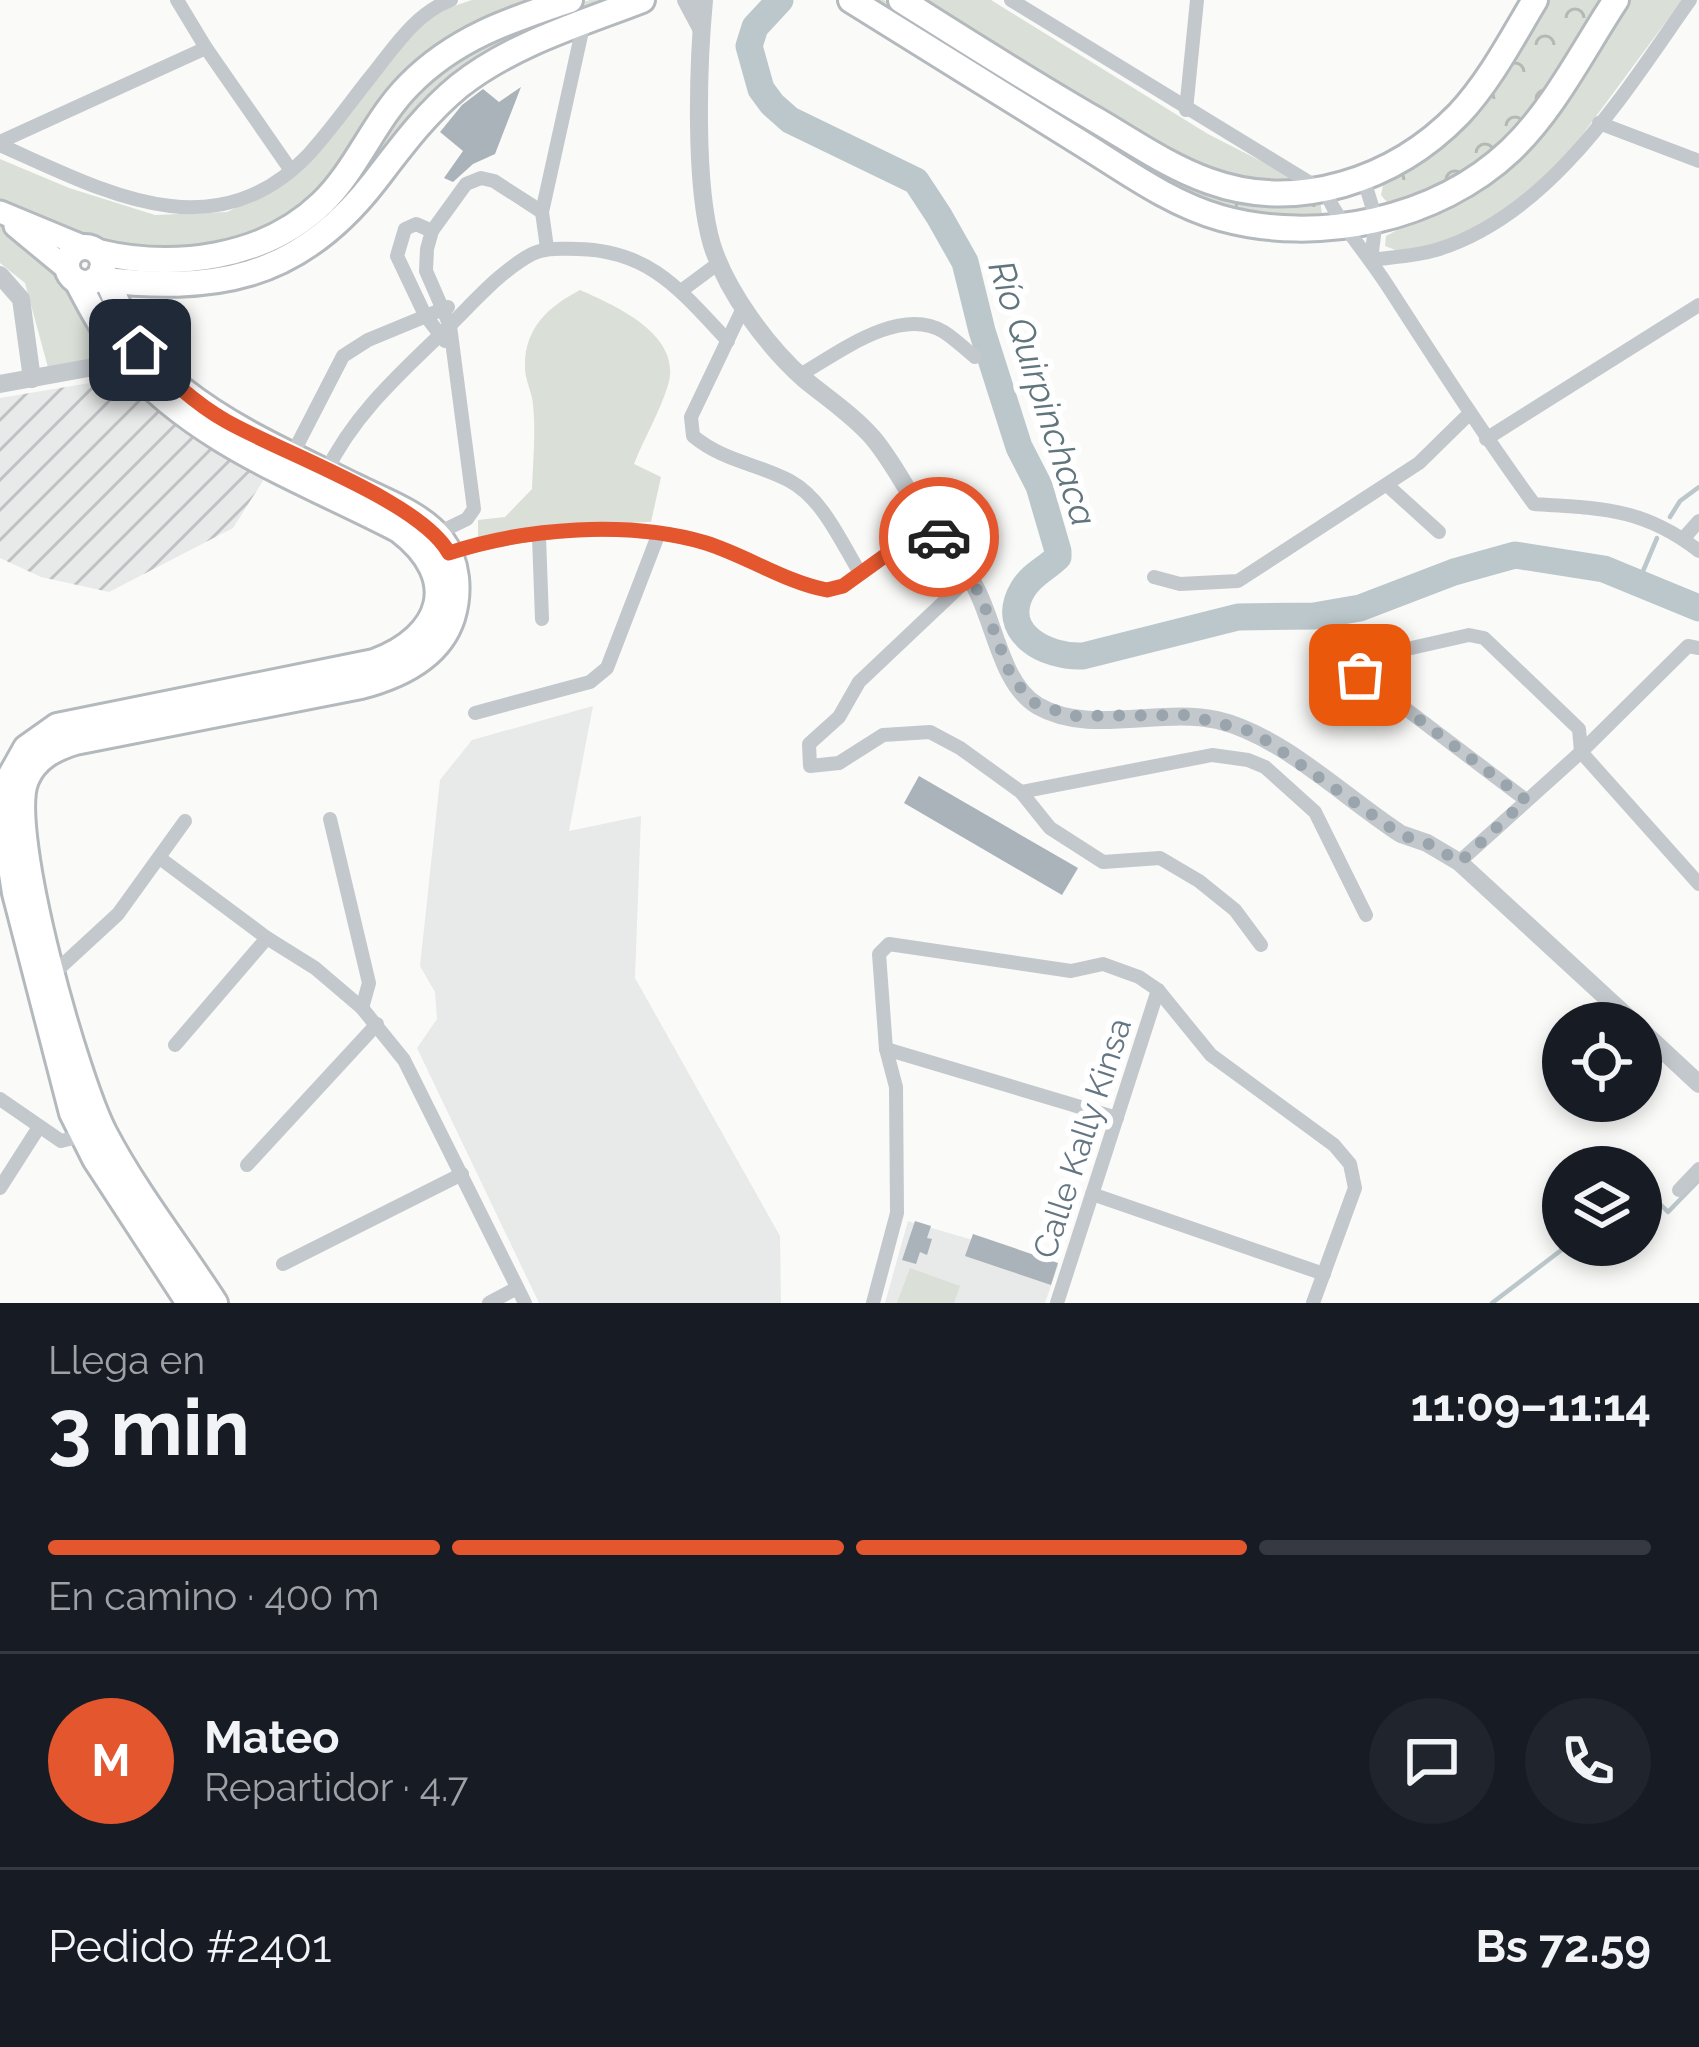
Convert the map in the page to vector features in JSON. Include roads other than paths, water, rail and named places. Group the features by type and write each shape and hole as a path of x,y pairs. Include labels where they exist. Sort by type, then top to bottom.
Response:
{"highway":[{"path":"90,268 121,258 180,261 226,254 292,226 322,202 407,87 445,54 488,27 570,0"},
{"path":"131,346 127,314 140,296 238,278 288,258 340,222 408,135 459,86 517,49 642,0"},
{"path":"851,0 1186,205 1249,224 1282,228 1376,220 1454,192 1510,151 1535,124 1616,0"},
{"path":"902,0 1044,91 1186,172 1255,192 1325,191 1424,145 1460,113 1535,0"},
{"path":"90,268 195,286"},
{"path":"90,268 131,346 219,417 287,463 400,509 442,543 457,587 451,621 428,654 401,673 361,686 75,742 38,760 27,777 22,814 31,886 83,1078 93,1134 189,1303"},
{"path":"215,1303 93,1134 72,1113 15,893 5,828 8,780 26,748 57,726 374,662 397,654 418,638 436,608 436,574 430,559 399,530 322,480"}],"main road":[{"path":"0,213 90,268"}],"street":[{"path":"0,144 139,202 195,209 230,203 262,189 307,156 409,28 432,7 452,0"},
{"path":"686,0 701,28"},
{"path":"704,0 703,196 713,248 744,305 800,375 876,442 970,577 1020,691 1045,710 1085,718 1186,715 1254,732 1401,835 1460,862 1611,1002"},
{"path":"1011,0 1325,191 1341,226 1371,260 1486,439 1534,504 1626,511 1683,538 1699,551"},
{"path":"1186,110 1197,0"},
{"path":"180,1 206,49 290,170"},
{"path":"1371,260 1437,250 1495,224 1530,200 1557,174 1692,4"},
{"path":"547,248 542,212 584,22"},
{"path":"0,144 206,49"},
{"path":"1599,123 1699,161"},
{"path":"1363,177 1376,220 1371,260"},
{"path":"442,543 474,509 453,348 445,331 444,308 426,271 432,231 466,184 481,178 494,181 542,212"},
{"path":"432,231 416,224 405,229 397,256 425,315 445,331"},
{"path":"322,480 342,438 445,331 515,266 547,248 610,250 647,264 728,340"},
{"path":"681,291 720,262"},
{"path":"0,275 21,299 32,379"},
{"path":"744,305 691,416 693,436 714,454 791,482 815,501 860,573"},
{"path":"1486,439 1699,305"},
{"path":"287,463 343,356 425,315 471,306"},
{"path":"800,375 854,344 916,323 943,331 975,357"},
{"path":"0,385 131,346"},
{"path":"1154,577 1180,584 1238,580 1419,463 1470,413"},
{"path":"1388,484 1439,532"},
{"path":"1683,538 1699,521"},
{"path":"442,543 476,544 614,528 659,532 707,544 817,588 843,586 929,524"},
{"path":"475,713 590,682 607,668 659,532"},
{"path":"538,536 542,619"},
{"path":"970,577 859,682 838,717 809,744 810,766 838,763 883,735 930,732 1021,792 1050,828 1103,862 1160,858 1199,880 1235,910 1261,945"},
{"path":"1526,800 1360,675 1354,666 1358,660 1469,635 1484,638 1579,729 1581,752 1699,884"},
{"path":"1460,862 1688,646 1699,648"},
{"path":"1021,792 1212,755 1248,760 1265,767 1315,812 1366,915"},
{"path":"330,819 369,983 362,1007"},
{"path":"54,973 118,914 185,821"},
{"path":"161,859 315,968 362,1007 404,1060 521,1296 489,1303"},
{"path":"175,1045 267,938"},
{"path":"873,1303 897,1214 896,1087 886,1049 880,954 890,944 1071,971 1103,964 1139,977 1158,990 1211,1055 1334,1145 1350,1164 1355,1187 1313,1303"},
{"name":"Calle Kally Kinsa","path":"1057,1303 1158,990"},
{"path":"247,1166 377,1024"},
{"path":"886,1049 1117,1118"},
{"path":"1662,1050 1699,1084"},
{"path":"0,1099 61,1141 93,1134"},
{"path":"0,1188 39,1127"},
{"path":"1678,1190 1699,1169"},
{"path":"283,1264 462,1174"},
{"path":"1092,1195 1324,1274"}],"waterway":[{"name":"Río Quirpinchaca","path":"780,0 755,27 749,46 761,89 790,120 916,181 965,262 1019,447 1039,486 1058,551 1058,557 1023,589 1017,604 1021,630 1041,647 1083,656 1238,617 1314,616 1360,608 1454,572 1515,555 1604,569 1699,608"},
{"path":"1670,517 1680,501 1699,487"},
{"path":"1638,583 1657,538"},
{"path":"1662,1206 1668,1212 1699,1180"},
{"path":"1492,1303 1542,1265"}]}
